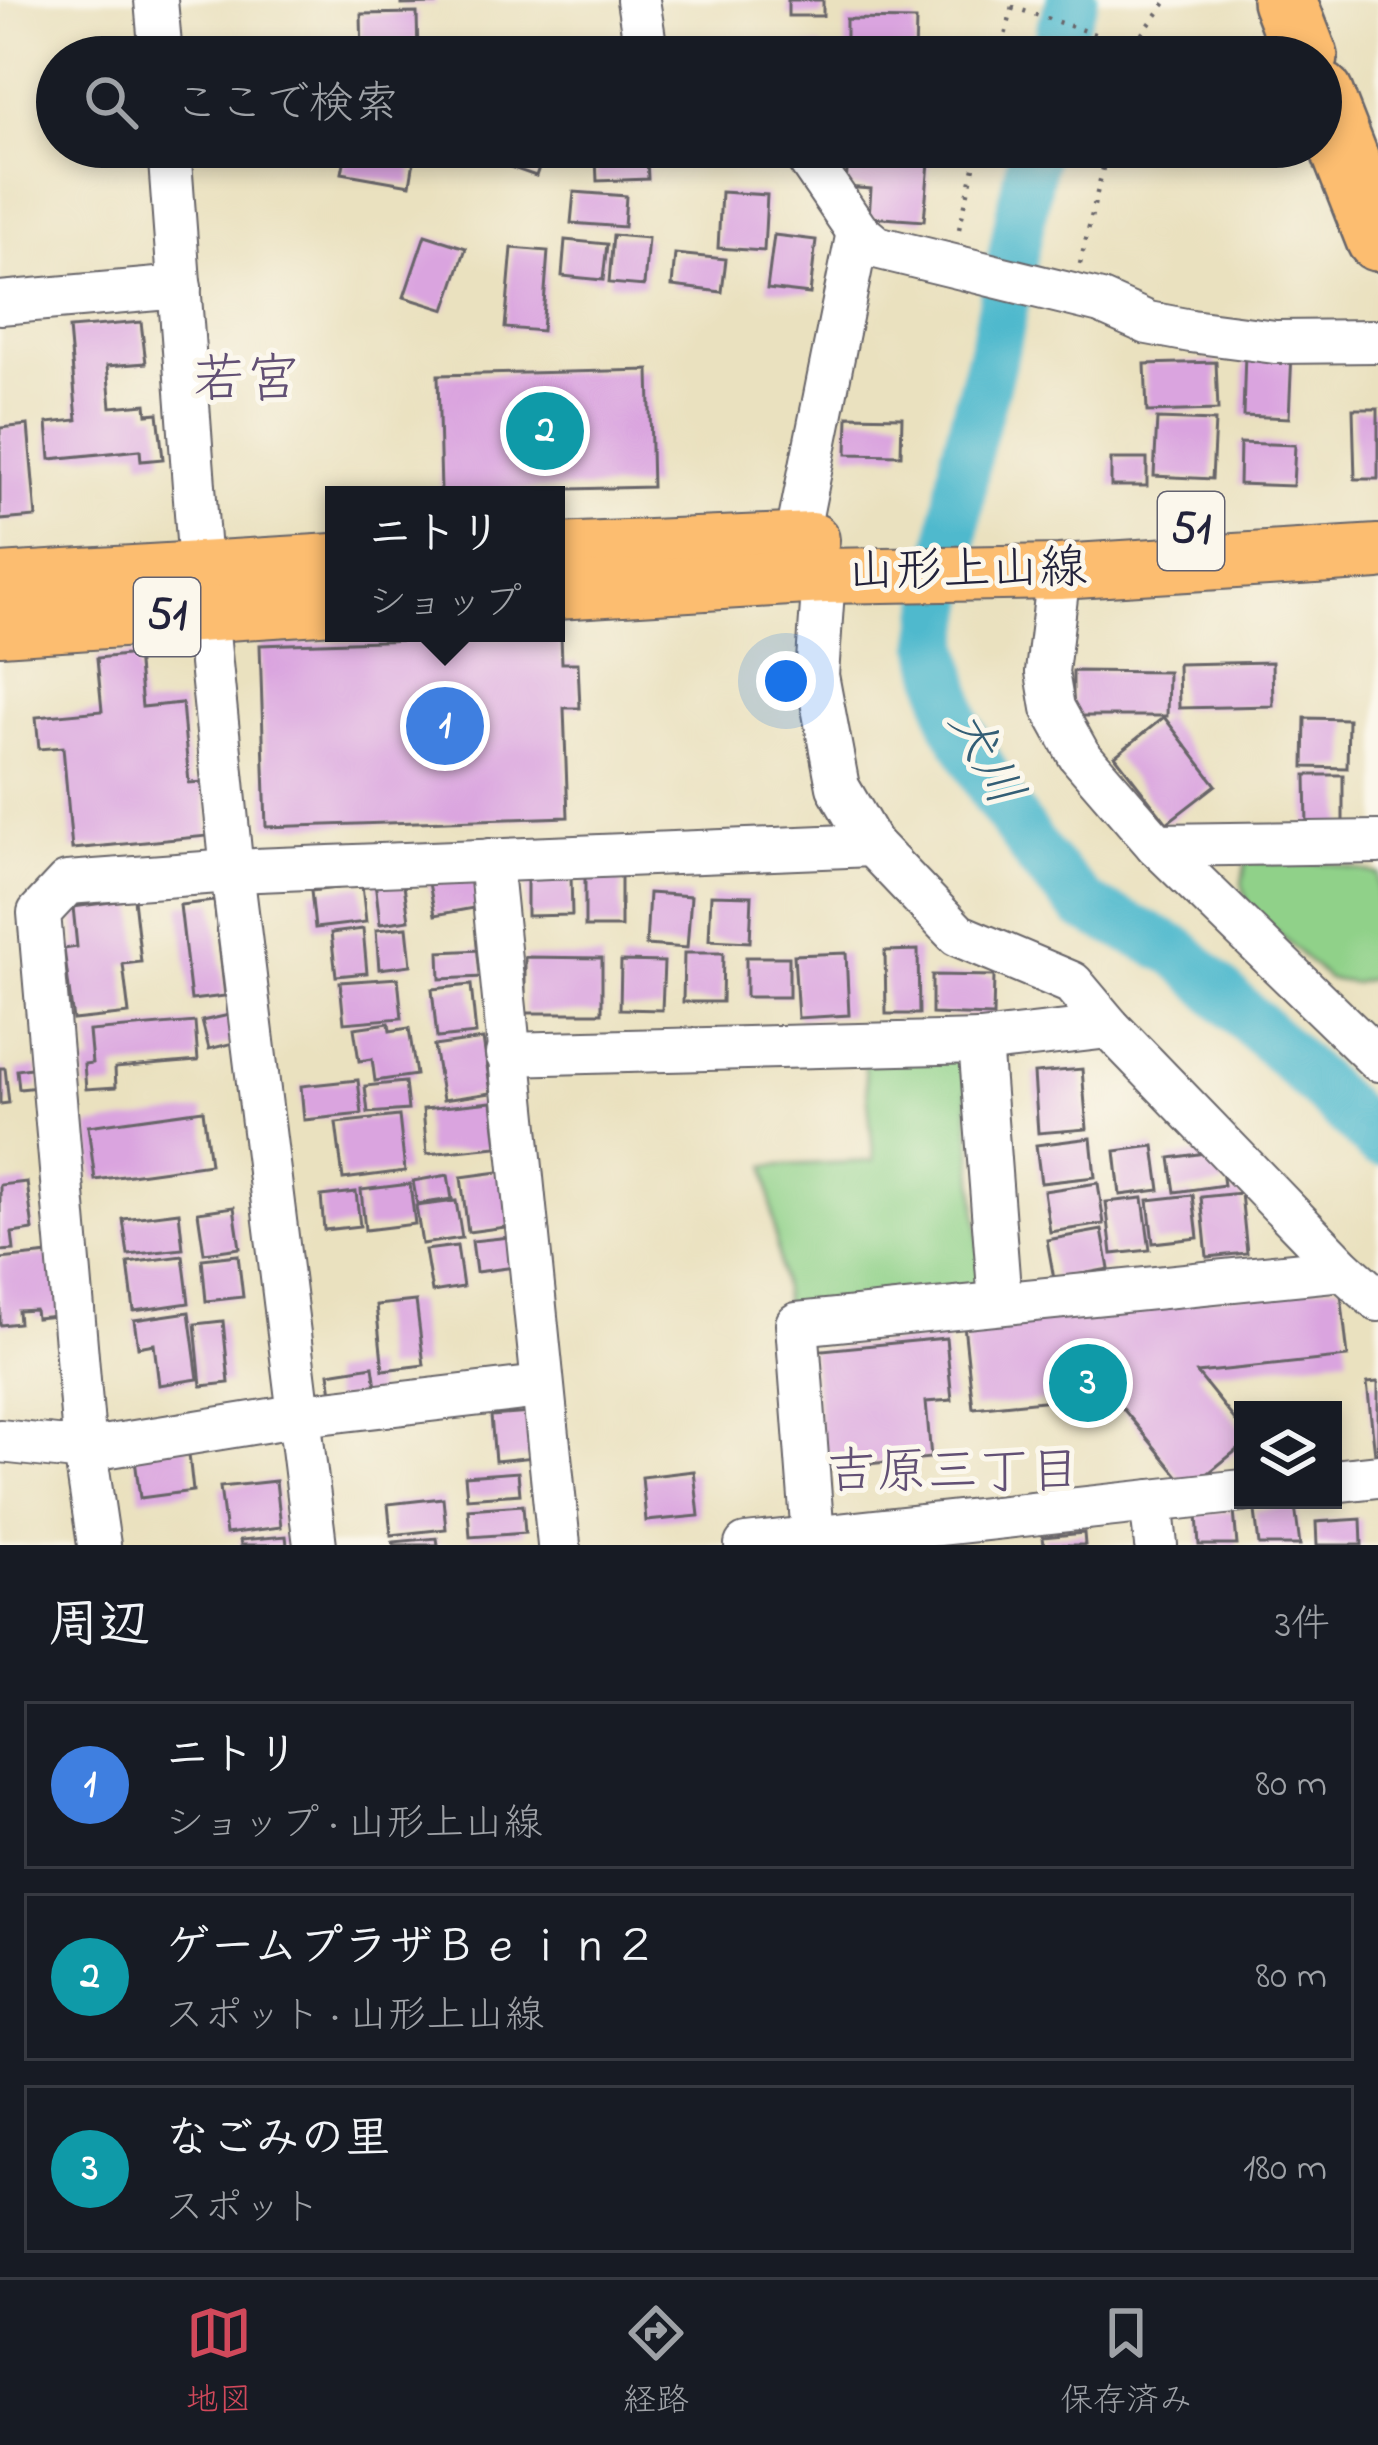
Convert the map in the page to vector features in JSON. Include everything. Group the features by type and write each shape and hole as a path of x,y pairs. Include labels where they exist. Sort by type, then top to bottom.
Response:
{"highway":[{"path":"1284,0 1298,36"},
{"path":"1342,147 1378,239"}],"main road":[{"name":"51","path":"1004,556 1378,525"},
{"name":"山形上山線","path":"565,551 810,558 1004,556 1059,572 1378,552"},
{"name":"山形上山線","path":"565,591 810,558"},
{"name":"51","path":"0,628 325,563"},
{"name":"51","path":"0,581 203,591 325,605"}],"lane":[{"path":"156,0 159,36"},
{"path":"638,0 644,36"},
{"path":"171,168 203,591 232,871 315,1545"},
{"path":"814,168 857,232 876,247 1075,296 1148,322 1191,331 1275,342 1378,341"},
{"path":"857,232 810,558 818,675 838,787 872,845 958,935 1072,983 1342,1269 1378,1300"},
{"path":"0,303 180,287"},
{"path":"1059,572 1047,672 1053,708 1079,754 1157,845 1378,1060"},
{"path":"1157,845 1378,842"},
{"path":"99,1545 86,1450 39,913 67,884 232,871 872,845"},
{"path":"490,860 559,1545"},
{"path":"507,1054 980,1042 1109,1027"},
{"path":"980,1042 1000,1303"},
{"path":"813,1538 797,1324 1342,1269"},
{"path":"0,1441 86,1450 301,1414 540,1388"},
{"path":"1342,1480 1378,1476"},
{"path":"746,1545 1234,1492"},
{"path":"1151,1501 1156,1545"}],"path":[{"path":"1141,36 1168,0"},
{"path":"1006,36 1014,5 1102,36"},
{"path":"949,265 974,168"},
{"path":"1075,296 1103,168"}],"green space":[{"path":"1246,861 1328,863 1378,874 1378,977 1354,983 1328,979 1248,905 1242,883"},
{"path":"964,1055 983,1288 785,1306 766,1166 874,1161 864,1059"}],"building":[{"path":"402,0 436,0 436,4 402,5"},
{"path":"788,0 823,0 823,16 788,16"},
{"path":"417,13 418,36 362,36 361,14"},
{"path":"846,19 916,20 916,36 846,36"},
{"path":"343,168 413,168 410,185 342,173"},
{"path":"513,168 539,168 536,176"},
{"path":"596,168 648,168 648,179 597,181"},
{"path":"847,168 928,168 924,221 869,217 871,189 846,187"},
{"path":"574,192 626,196 624,227 571,223"},
{"path":"721,192 767,195 764,251 718,248"},
{"path":"425,235 466,248 445,310 404,297"},
{"path":"613,235 648,238 644,286 609,283"},
{"path":"774,235 816,240 810,294 767,289"},
{"path":"565,240 607,244 603,280 562,276"},
{"path":"512,248 548,251 542,331 505,328"},
{"path":"675,254 726,259 722,292 672,286"},
{"path":"141,322 146,363 107,366 111,407 146,404 147,414 158,413 163,459 141,461 140,450 50,459 47,423 77,420 69,328"},
{"path":"1245,352 1292,353 1289,418 1243,416"},
{"path":"1216,362 1218,410 1147,412 1145,364"},
{"path":"649,370 652,487 441,486 438,375"},
{"path":"1353,409 1378,409 1378,479 1355,479"},
{"path":"848,416 902,417 901,455 847,454"},
{"path":"1157,419 1215,421 1212,479 1154,476"},
{"path":"28,425 36,517 0,520 0,428"},
{"path":"1240,443 1295,445 1293,486 1239,484"},
{"path":"1111,459 1147,459 1147,486 1111,486"},
{"path":"561,642 562,663 578,663 580,708 564,708 568,817 266,827 260,645"},
{"path":"137,654 142,707 182,703 189,783 203,782 208,836 72,849 63,747 39,749 36,717 102,711 97,658"},
{"path":"1272,662 1273,706 1179,708 1178,664"},
{"path":"1073,671 1168,672 1167,716 1073,716"},
{"path":"1164,717 1216,785 1167,823 1115,756"},
{"path":"1305,718 1348,719 1347,768 1304,767"},
{"path":"1306,775 1343,775 1343,826 1307,827"},
{"path":"473,875 479,907 435,915 429,883"},
{"path":"571,875 572,915 527,916 527,876"},
{"path":"585,876 621,876 621,927 585,927"},
{"path":"403,878 409,920 380,924 375,881"},
{"path":"362,885 366,922 315,928 311,891"},
{"path":"649,893 691,896 687,948 646,945"},
{"path":"711,895 752,896 750,942 709,940"},
{"path":"134,899 141,962 123,964 129,1014 73,1020 64,949 77,947 73,907"},
{"path":"214,901 225,996 191,1000 180,905"},
{"path":"407,927 411,965 379,969 376,930"},
{"path":"363,929 367,973 336,976 331,933"},
{"path":"482,950 483,977 440,979 439,952"},
{"path":"918,950 919,1014 886,1014 885,951"},
{"path":"684,953 723,953 722,1002 683,1002"},
{"path":"846,953 849,1015 798,1018 794,955"},
{"path":"525,957 602,958 602,1013 525,1013"},
{"path":"746,957 789,957 789,997 746,997"},
{"path":"621,961 664,962 662,1010 620,1009"},
{"path":"932,975 994,976 993,1016 932,1014"},
{"path":"398,978 402,1018 344,1023 340,982"},
{"path":"471,985 476,1034 437,1038 432,989"},
{"path":"243,1012 250,1039 209,1049 202,1021"},
{"path":"195,1022 198,1061 115,1068 116,1087 86,1089 84,1064 92,1063 89,1031"},
{"path":"389,1023 390,1031 409,1028 416,1075 375,1081 372,1059 359,1061 354,1028"},
{"path":"483,1039 491,1093 443,1100 434,1046"},
{"path":"37,1067 39,1087 19,1089 17,1070"},
{"path":"0,1068 5,1068 9,1103 0,1104"},
{"path":"1082,1069 1087,1129 1038,1133 1034,1073"},
{"path":"358,1080 362,1114 304,1120 301,1086"},
{"path":"405,1082 408,1110 368,1113 365,1086"},
{"path":"492,1102 497,1147 427,1154 423,1109"},
{"path":"203,1110 210,1164 95,1180 88,1126"},
{"path":"399,1116 405,1171 343,1179 336,1123"},
{"path":"1091,1138 1095,1177 1041,1183 1036,1145"},
{"path":"1154,1146 1160,1190 1120,1195 1115,1151"},
{"path":"1219,1151 1224,1185 1175,1192 1170,1158"},
{"path":"506,1171 513,1226 468,1232 461,1177"},
{"path":"448,1175 452,1199 417,1204 413,1181"},
{"path":"27,1182 33,1230 12,1233 14,1250 0,1251 0,1185"},
{"path":"1098,1183 1104,1224 1050,1232 1044,1191"},
{"path":"410,1184 415,1224 365,1230 361,1190"},
{"path":"356,1192 360,1226 324,1230 321,1196"},
{"path":"1241,1193 1247,1253 1207,1257 1201,1197"},
{"path":"1193,1195 1198,1238 1153,1243 1148,1200"},
{"path":"1143,1198 1150,1250 1112,1254 1106,1202"},
{"path":"456,1201 462,1238 422,1244 416,1206"},
{"path":"234,1207 240,1248 204,1253 198,1212"},
{"path":"179,1212 183,1249 128,1255 123,1219"},
{"path":"1102,1230 1109,1269 1054,1279 1047,1240"},
{"path":"520,1236 523,1266 476,1272 472,1241"},
{"path":"457,1246 463,1287 432,1292 425,1250"},
{"path":"59,1253 66,1315 36,1318 35,1310 18,1311 19,1323 0,1325 0,1259"},
{"path":"238,1255 243,1297 206,1301 202,1259"},
{"path":"183,1256 189,1303 134,1311 128,1263"},
{"path":"1340,1285 1348,1357 1197,1373 1234,1419 1234,1452 1189,1489 1111,1394 973,1408 964,1325"},
{"path":"416,1301 424,1365 383,1370 376,1305"},
{"path":"189,1312 198,1379 159,1385 154,1344 138,1347 134,1320"},
{"path":"223,1321 229,1383 201,1386 195,1324"},
{"path":"946,1338 952,1400 926,1402 931,1458 824,1468 812,1351"},
{"path":"373,1366 377,1394 333,1400 329,1373"},
{"path":"1378,1382 1378,1454 1375,1454 1367,1383"},
{"path":"531,1413 535,1457 495,1461 491,1416"},
{"path":"188,1445 193,1491 140,1498 134,1452"},
{"path":"694,1471 699,1516 646,1521 642,1477"},
{"path":"518,1472 520,1494 467,1498 465,1476"},
{"path":"276,1481 281,1527 226,1534 220,1487"},
{"path":"443,1498 446,1529 391,1535 388,1504"},
{"path":"523,1505 525,1533 470,1537 468,1509"},
{"path":"1295,1509 1300,1545 1259,1545 1255,1511"},
{"path":"1234,1511 1237,1545 1199,1545 1197,1514"},
{"path":"1361,1519 1362,1545 1317,1545 1316,1522"},
{"path":"1084,1533 1085,1545 1044,1545 1043,1537"},
{"path":"286,1536 287,1545 241,1545 240,1540"},
{"path":"437,1538 438,1545 393,1542"}],"waterway":[{"name":"犬川","path":"1060,36 1073,0"},
{"name":"犬川","path":"1030,168 998,333 966,455 936,644 955,723 996,795 1040,858 1084,906 1178,952 1378,1141"}],"place":[{"name":"ゲームプラザＢｅｉｎ２","path":"545,431"},
{"name":"ニトリ","path":"445,726"},
{"name":"なごみの里","path":"1088,1383"}],"district":[{"name":"若宮","path":"246,383"},
{"name":"吉原三丁目","path":"953,1474"}]}
